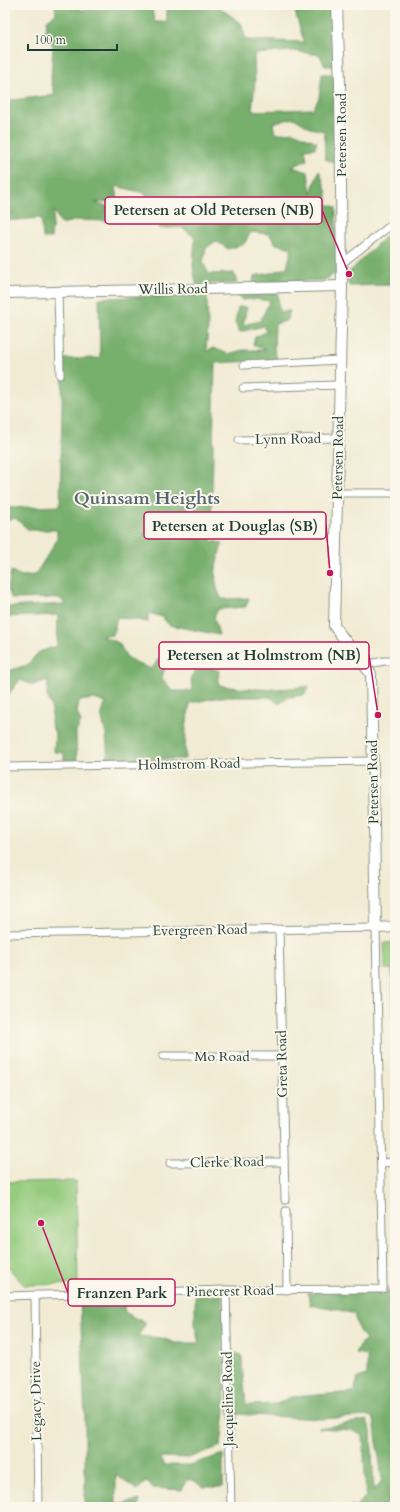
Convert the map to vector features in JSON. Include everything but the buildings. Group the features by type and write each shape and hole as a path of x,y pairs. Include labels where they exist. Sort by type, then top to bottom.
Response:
{"street":[{"name":"Petersen Road","path":"337,5 340,83 342,286 334,626 371,674 376,928"},
{"path":"341,264 395,222"},
{"name":"Willis Road","path":"5,293 342,286"},
{"path":"58,292 60,375"},
{"path":"244,365 340,360"},
{"path":"243,388 339,385"},
{"name":"Lynn Road","path":"238,440 338,438"},
{"path":"337,493 395,493"},
{"path":"364,666 384,661 395,661"},
{"name":"Holmstrom Road","path":"6,767 373,762"},
{"name":"Evergreen Road","path":"5,934 395,927"},
{"path":"376,928 381,1163 395,1162"},
{"name":"Greta Road","path":"279,929 281,1056 286,1200"},
{"name":"Mo Road","path":"163,1056 281,1056"},
{"name":"Clerke Road","path":"170,1163 284,1162"},
{"name":"Pinecrest Road","path":"5,1296 226,1290 383,1289 381,1163"},
{"path":"286,1211 286,1290"},
{"name":"Jacqueline Road","path":"226,1290 230,1507"},
{"name":"Legacy Drive","path":"35,1296 38,1507"}],"green space":[{"path":"55,5 66,5 84,10 89,5 126,5 152,9 155,22 167,22 167,5 216,5 241,23 246,40 304,42 294,8 298,5 336,5 338,59 334,66 325,66 320,55 294,51 254,54 255,82 252,111 313,109 319,98 322,74 338,74 338,164 325,159 324,131 310,128 294,118 273,123 275,134 293,132 317,142 315,148 305,149 307,160 292,167 308,172 311,193 319,170 327,192 327,204 336,207 336,273 325,280 253,283 254,276 271,273 287,267 292,248 276,244 269,234 251,232 244,244 228,249 216,241 206,248 203,263 209,274 234,273 237,283 196,284 193,267 195,237 181,227 159,229 161,217 144,193 116,186 118,200 95,203 137,214 137,222 78,220 61,224 54,211 51,238 43,238 41,218 5,221 5,114 8,114 11,100 55,95 51,80 53,44 45,40 47,20 56,14"},
{"path":"395,228 395,285 349,286 346,275"},
{"path":"278,293 279,312 290,311 286,321 275,324 274,351 278,360 215,363 211,541 223,543 218,557 216,571 217,586 222,599 249,598 246,607 218,609 214,618 219,635 169,625 162,617 148,613 148,622 117,617 113,635 101,636 119,643 126,656 138,664 152,669 158,659 166,662 162,678 173,691 192,691 191,677 199,665 219,670 218,685 264,689 310,686 304,695 288,697 279,704 270,697 221,697 190,703 186,728 185,759 108,759 106,736 101,713 106,703 94,699 79,701 77,713 81,722 76,732 77,760 64,761 64,753 54,752 55,734 51,723 52,710 47,695 48,680 33,685 20,680 5,699 5,672 27,665 39,652 57,646 58,615 5,617 5,607 66,604 59,598 12,599 8,589 11,571 22,576 35,575 57,540 57,530 29,530 15,518 5,522 5,508 60,506 63,359 100,358 99,298 207,295 208,328 206,351 213,348 228,354 243,350 266,350 253,345 255,337 266,332 264,326 240,332 235,323 238,307 247,307 243,325 260,321 270,301 254,299 242,300 236,294"},
{"path":"395,942 394,1049 392,969 385,969 384,943"},
{"path":"76,1181 78,1284 24,1285 5,1264 5,1182"},
{"path":"395,1291 395,1507 355,1507 366,1496 363,1436 351,1430 319,1428 367,1420 371,1431 374,1492 382,1480 374,1419 369,1416 321,1419 234,1414 234,1353 242,1355 246,1405 277,1404 291,1397 354,1392 358,1378 367,1375 367,1355 355,1353 360,1344 366,1339 359,1331 354,1314 331,1308 310,1305 308,1293"},
{"path":"223,1295 225,1411 221,1446 189,1458 160,1457 164,1465 190,1465 223,1454 223,1487 203,1487 193,1480 186,1480 182,1490 152,1488 147,1481 137,1490 116,1475 116,1505 140,1500 139,1507 85,1507 85,1421 80,1300 123,1300 125,1313 146,1323 138,1336 162,1338 175,1343 199,1343 195,1327 195,1296"}],"place":[{"name":"Petersen at Old Petersen (NB)","path":"349,274"},
{"name":"Petersen at Douglas (SB)","path":"330,573"},
{"name":"Petersen at Holmstrom (NB)","path":"378,715"},
{"name":"Franzen Park","path":"41,1223"}],"district":[{"name":"Quinsam Heights","path":"147,498"}]}
